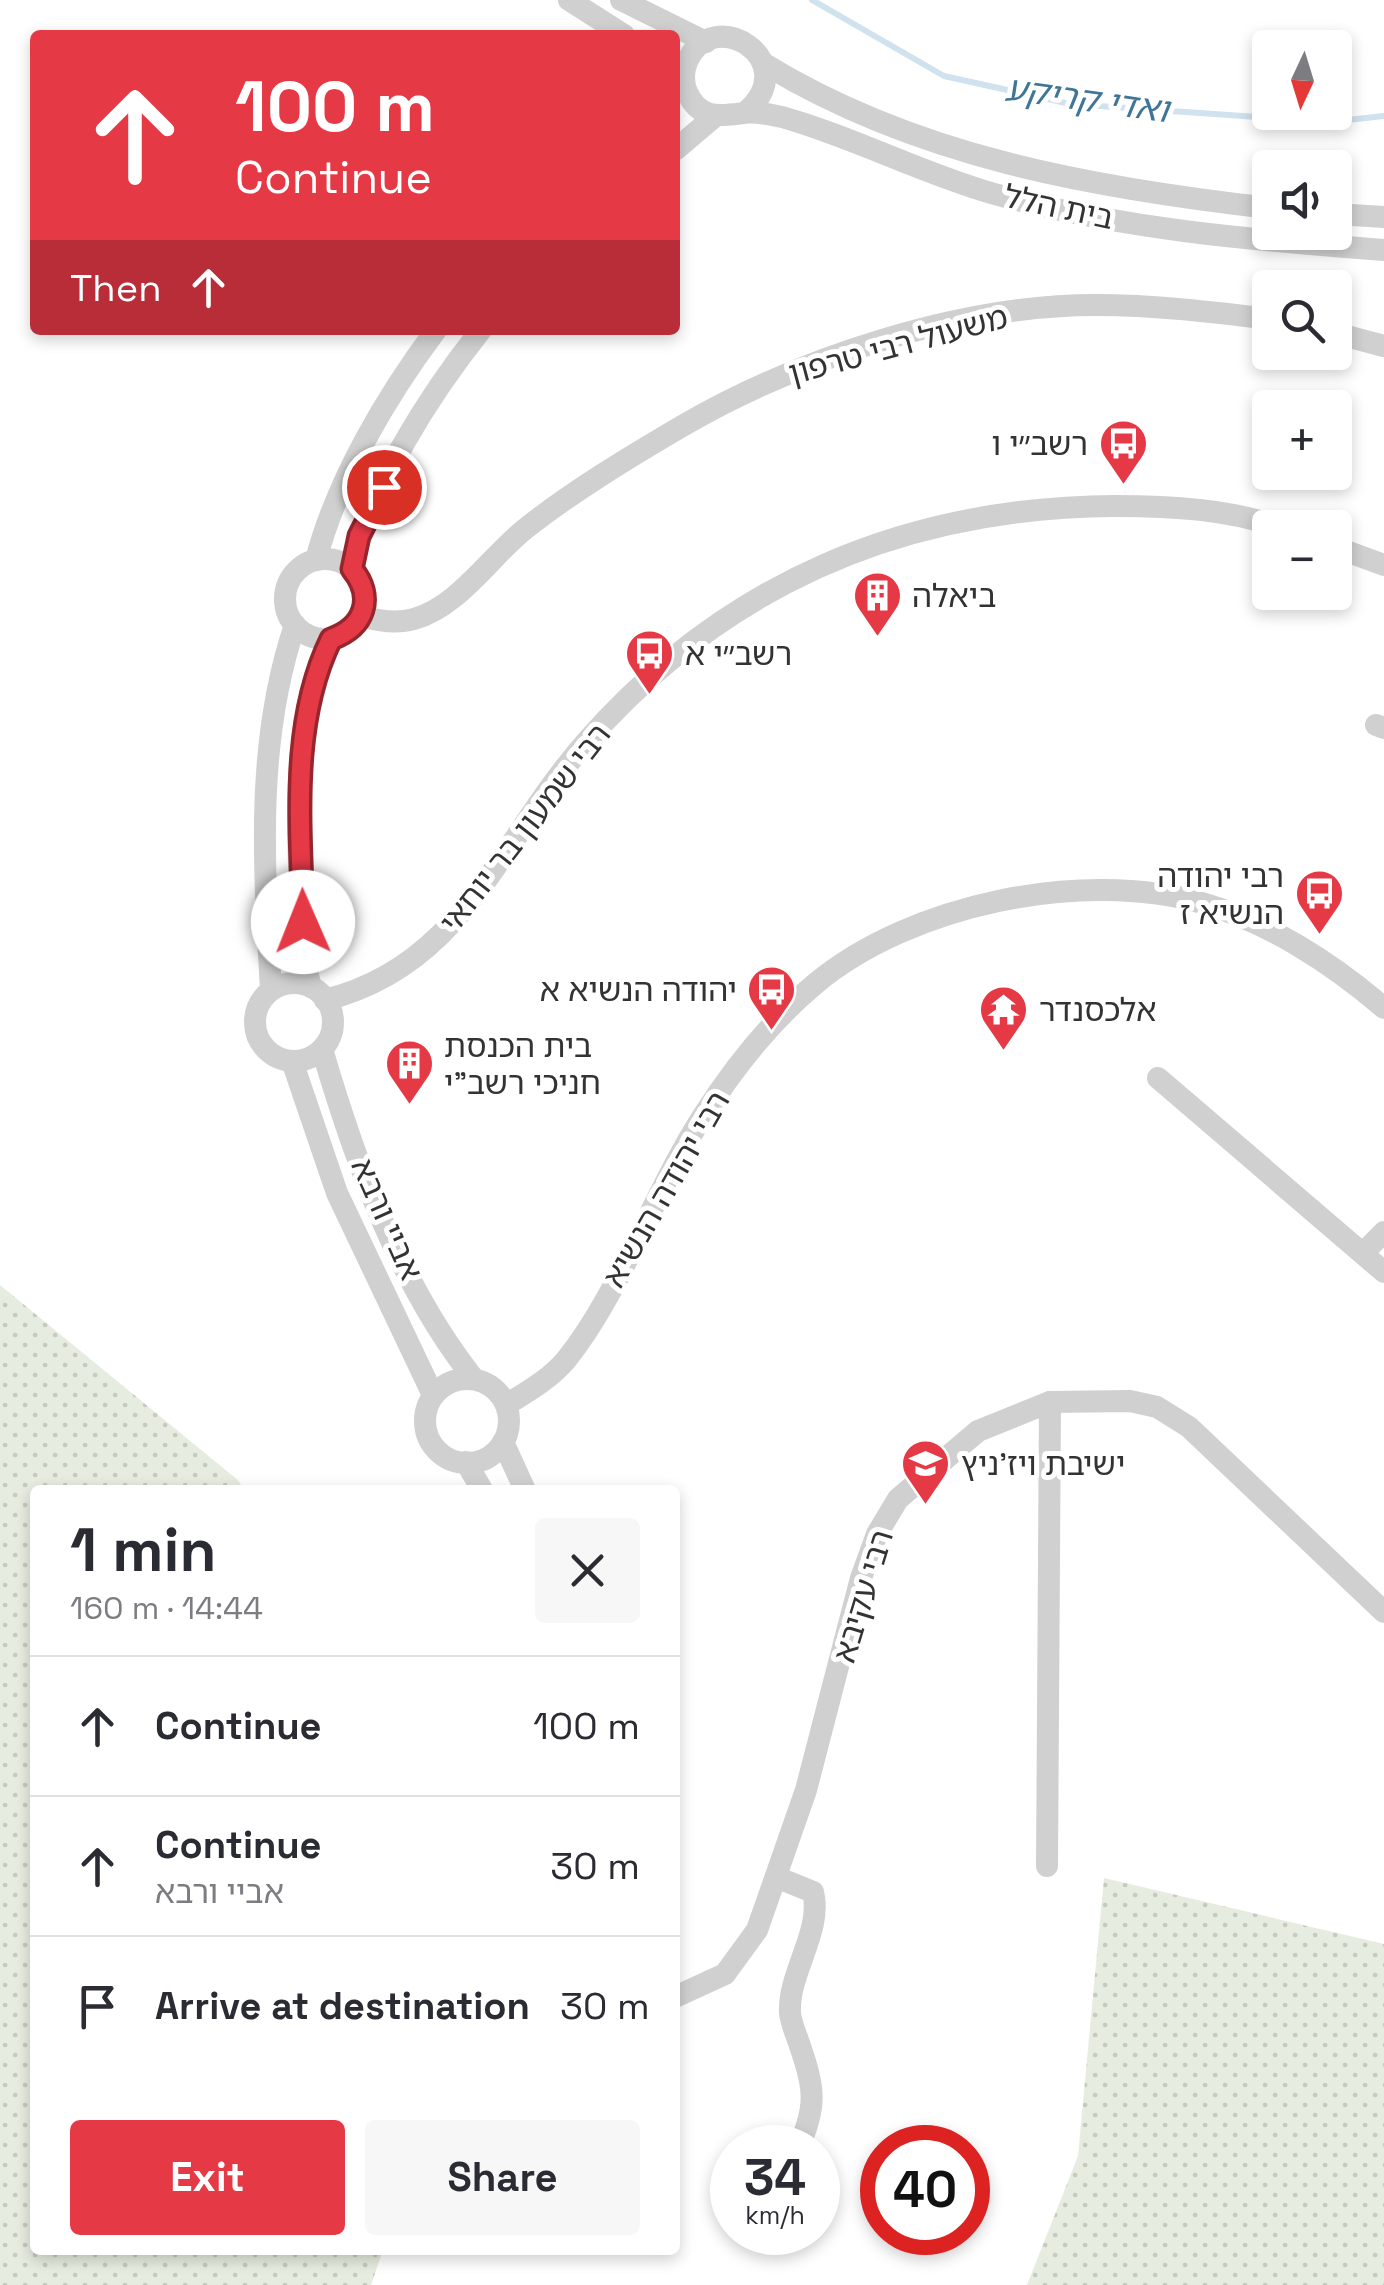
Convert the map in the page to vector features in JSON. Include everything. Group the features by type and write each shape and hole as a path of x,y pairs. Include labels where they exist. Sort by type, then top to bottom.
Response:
{"street":[{"path":"569,0 616,30"},
{"path":"621,0 706,42"},
{"path":"591,14 605,30"},
{"path":"680,146 714,117 746,112 761,96 763,64 742,40 720,36 689,57 680,84 698,109 714,117"},
{"name":"בית הלל","path":"763,64 815,95 934,144 1103,186 1252,206"},
{"name":"בית הלל","path":"746,112 812,125 908,166 992,193 1080,214 1235,238 1384,250"},
{"path":"1352,215 1384,217"},
{"name":"משעול רבי טרפון","path":"362,616 381,622 414,619 441,606 526,528 682,426 775,379 848,353 1008,312 1093,305 1252,318"},
{"path":"316,560 326,522 355,464 433,335"},
{"path":"352,569 359,536 393,468 478,335"},
{"path":"1352,338 1384,346"},
{"name":"רבי שמעון בר יוחאי","path":"318,994 378,983 406,968 443,937 588,739 686,648 758,597 926,526 1020,510 1135,506 1194,510 1252,522"},
{"path":"1352,553 1384,565"},
{"path":"329,559 352,569 365,591 362,616 344,634 318,638 294,624 288,613 287,586 294,574 316,560 329,559"},
{"path":"271,990 263,816 273,705 294,624"},
{"path":"318,994 289,982 271,990 256,1010 257,1037 278,1058 302,1060 322,1049 333,1025 305,964 299,816 308,711 318,665 331,639"},
{"name":"רבי יהודה הנשיא","path":"506,1405 565,1362 702,1117 759,1042 817,982 908,931 969,908 1036,894 1135,892 1200,902 1292,942 1384,1008"},
{"name":"אביי ורבא","path":"322,1049 367,1181 438,1328 474,1379"},
{"name":"אביי ורבא","path":"292,1060 338,1193 434,1395"},
{"path":"1158,1078 1384,1272"},
{"path":"1363,1253 1384,1232"},
{"path":"474,1379 495,1389 506,1405 509,1419 503,1442 489,1456 466,1462 440,1454 428,1437 424,1417 434,1395 447,1383 474,1379"},
{"path":"1048,1866 1050,1402"},
{"name":"רבי עקיבא","path":"680,1995 725,1974 758,1930 806,1790 861,1578 877,1534 898,1498 978,1431 1050,1402 1130,1402 1157,1407 1189,1427 1384,1612"},
{"path":"503,1442 522,1485"},
{"path":"466,1462 479,1485"},
{"path":"776,1877 813,1892 817,1909 795,1968 790,2015 811,2077 814,2114 809,2125"}],"shaded area":[{"path":"0,1285 241,1485 30,1485 30,2255 381,2255 371,2285 0,2285"},
{"path":"1104,1878 1384,1944 1384,2285 1027,2285 1078,2156"}],"waterway":[{"name":"ואדי קריקע","path":"812,0 944,76 1070,104 1329,122 1384,116"}],"place":[{"name":"רשב״י ו","path":"1123,486"},
{"name":"ביאלה","path":"877,638"},
{"name":"רשב״י א","path":"650,696"},
{"name":"רבי יהודה הנשיא ז","path":"1319,936"},
{"name":"יהודה הנשיא א","path":"772,1032"},
{"name":"אלכסנדר","path":"1004,1052"},
{"name":"בית הכנסת חניכי רשב\"י","path":"409,1106"},
{"name":"ישיבת ויז'ניץ","path":"926,1506"}],"route":[{"path":"303,922 299,816 308,711 318,665 331,639 354,627 362,616 365,591 352,569 359,536 384,487"}]}
